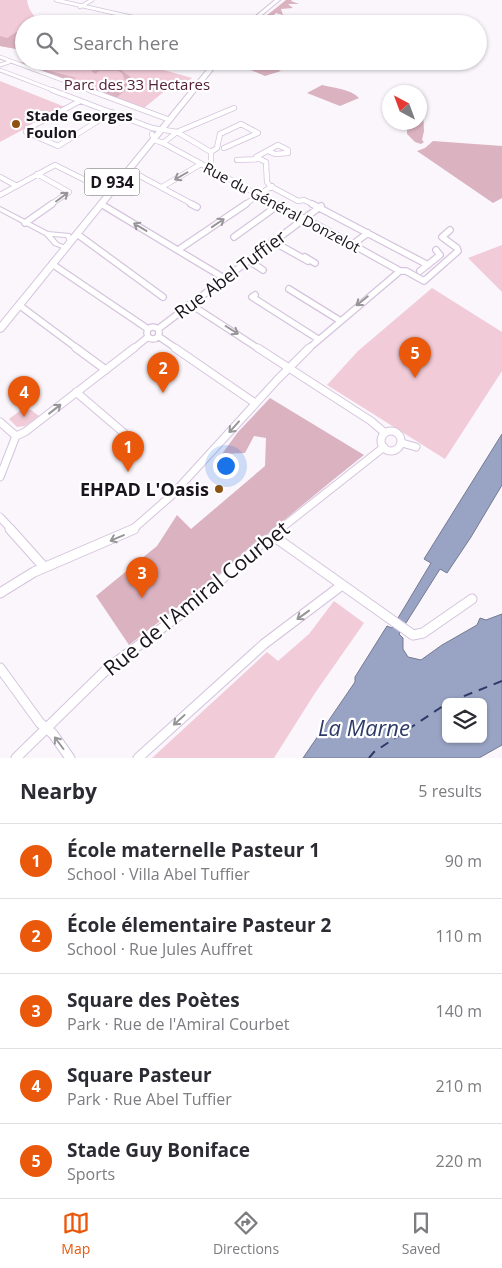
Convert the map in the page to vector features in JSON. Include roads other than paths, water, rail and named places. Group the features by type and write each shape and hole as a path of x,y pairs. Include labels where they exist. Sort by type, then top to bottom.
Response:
{"main road":[{"path":"259,15 278,0"},
{"path":"265,15 283,0"},
{"name":"D 934","path":"0,329 52,264 63,241 77,234 129,170 159,137 167,119 205,70"},
{"name":"D 934","path":"167,119 209,70"},
{"name":"D 934","path":"0,318 105,190 159,137"}],"street":[{"path":"56,0 119,15"},
{"path":"80,7 92,0"},
{"path":"0,56 15,64"},
{"path":"0,65 9,62"},
{"path":"0,70 112,112 159,137 177,132 234,108"},
{"path":"31,70 167,119"},
{"path":"80,101 27,129 26,132 58,146 112,112"},
{"path":"212,152 258,133 241,124 218,136 221,148"},
{"path":"159,137 177,132 212,152"},
{"name":"Rue du Général Donzelot","path":"159,137 203,165 277,206 353,244 400,271 406,271 424,280 458,251 458,248 442,237 450,230"},
{"path":"259,158 256,157 268,150"},
{"path":"162,187 203,165 211,163 212,152"},
{"path":"237,160 259,158 266,162 267,182 272,186 298,200 304,200 320,207 428,265"},
{"path":"0,196 37,174 57,165 105,190"},
{"path":"129,170 197,207"},
{"path":"25,223 69,192 37,174"},
{"path":"0,177 16,186"},
{"path":"178,250 272,186"},
{"path":"102,204 224,278"},
{"path":"234,237 277,206"},
{"name":"Rue Abel Tuffier","path":"158,333 190,304 320,207"},
{"path":"0,209 63,241"},
{"path":"353,244 368,233"},
{"path":"46,234 63,241"},
{"path":"77,234 163,297"},
{"path":"272,241 308,261"},
{"name":"Rue Abel Tuffier","path":"286,248 292,249 315,263"},
{"path":"420,271 440,255 436,250"},
{"path":"248,260 263,270"},
{"path":"52,264 148,329 152,328 255,403"},
{"path":"0,593 44,567 130,532 172,495 255,403 318,339 400,271"},
{"path":"289,289 339,320"},
{"path":"252,296 318,339"},
{"path":"190,304 376,424 385,433 396,434 402,443 416,447"},
{"path":"19,305 106,370"},
{"path":"148,329 145,334 148,337"},
{"path":"0,478 16,436 25,432 148,337 158,333"},
{"path":"76,392 138,445"},
{"path":"0,422 16,436"},
{"path":"385,433 380,439 384,447 396,450 402,443"},
{"name":"Rue de l'Amiral Courbet","path":"16,758 96,679 193,605 264,541 272,538 274,534 384,447"},
{"path":"0,517 44,567"},
{"path":"272,538 279,540 413,635 420,634 472,598"},
{"path":"138,758 264,644 342,586"},
{"path":"0,668 70,758"}],"water":[{"name":"La Marne","path":"502,434 502,485 447,573 440,569 399,634 403,638 403,649 408,657 421,660 442,645 477,625 480,618 486,620 502,614 502,745 479,758 303,758 355,682 355,677 387,626 392,628 431,563 424,559"}],"place":[{"name":"Stade Georges Foulon","path":"16,124"},
{"name":"Stade Guy Boniface","path":"415,378"},
{"name":"École élementaire Pasteur 2","path":"163,393"},
{"name":"Square Pasteur","path":"24,417"},
{"name":"École maternelle Pasteur 1","path":"128,472"},
{"name":"EHPAD L'Oasis","path":"219,489"},
{"name":"Square des Poètes","path":"142,598"}],"park label":[{"name":"Parc des 33 Hectares","path":"137,84"}]}
